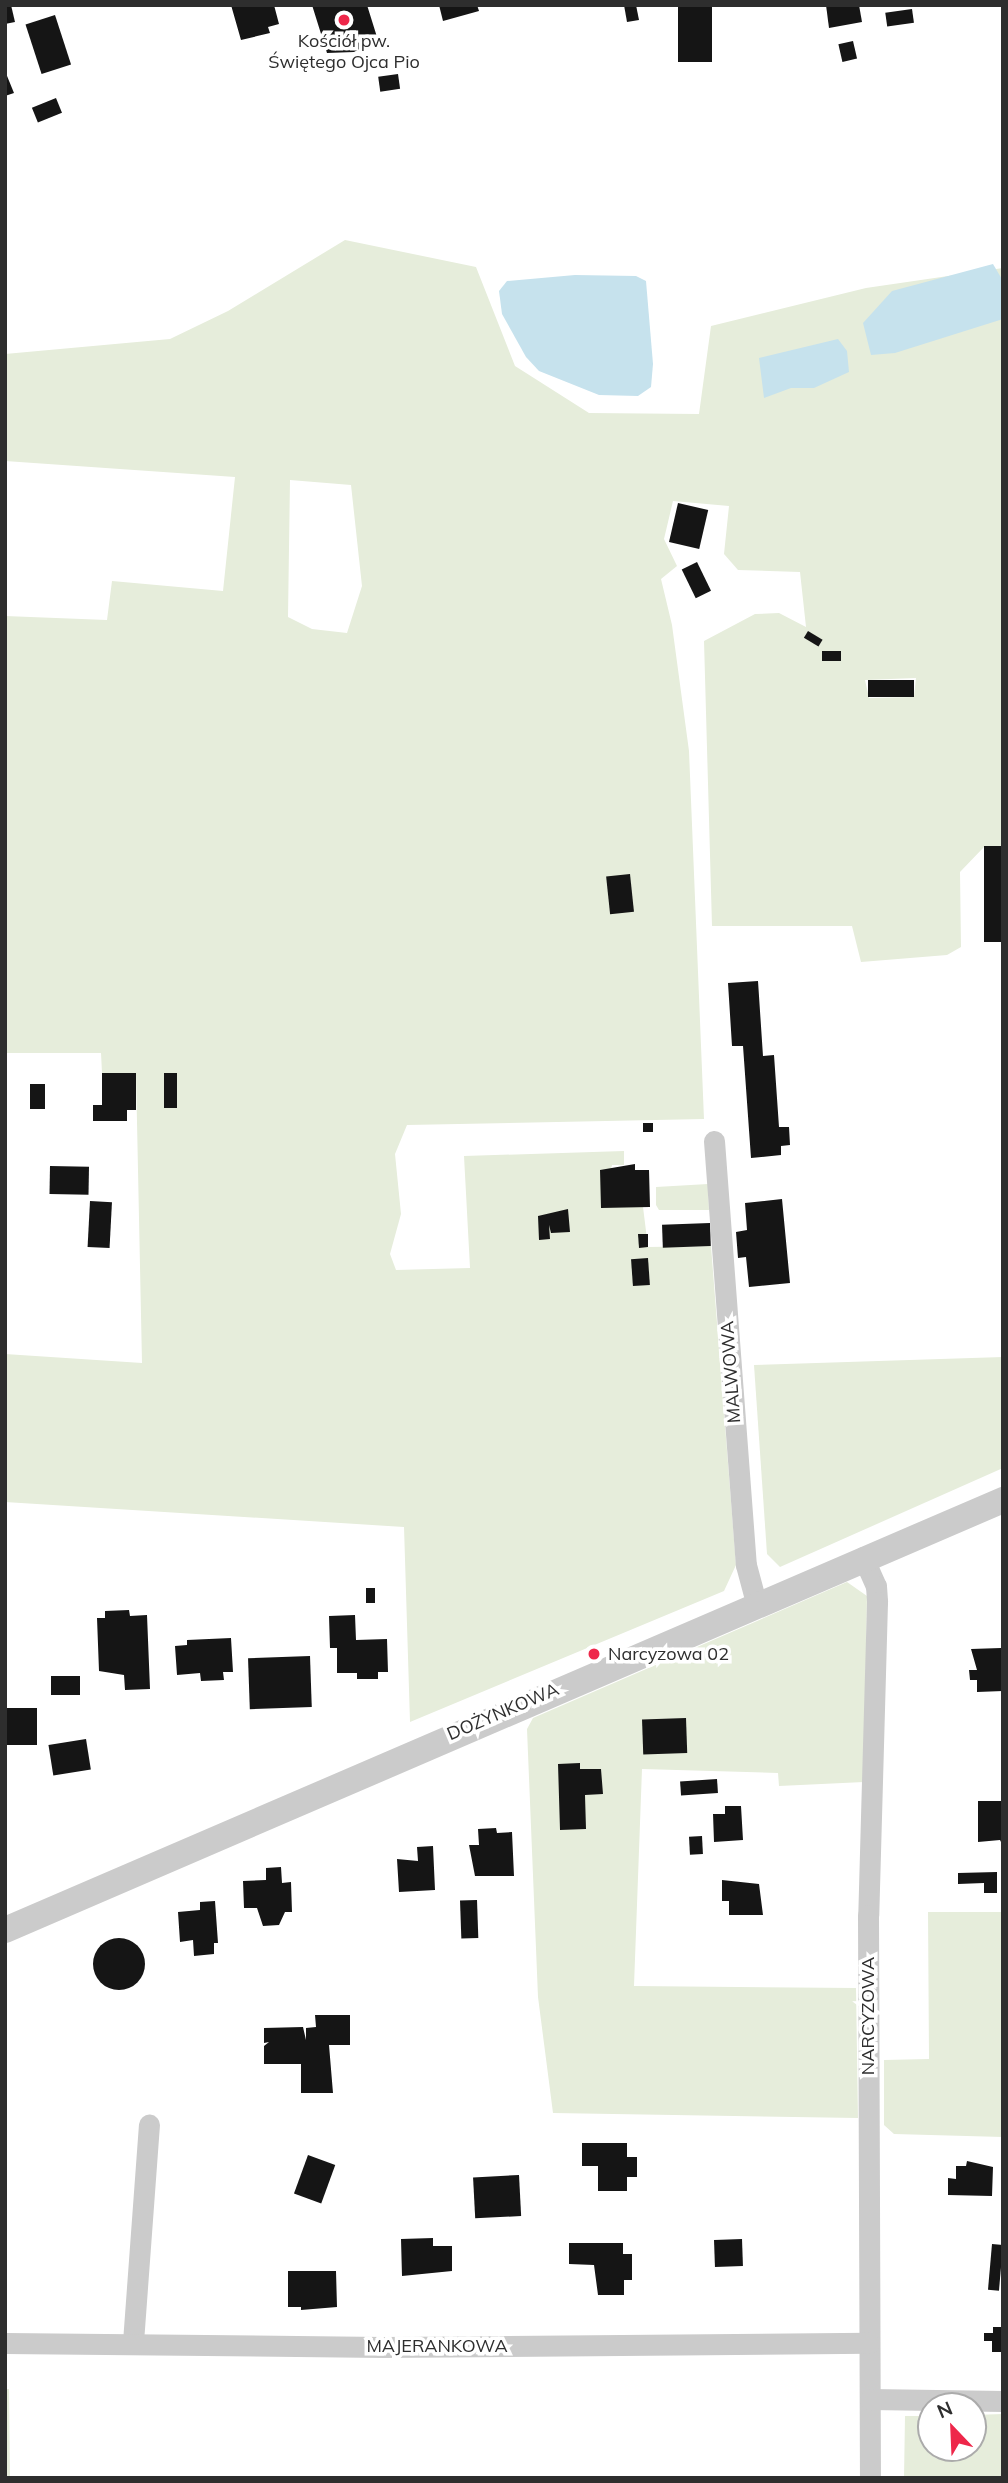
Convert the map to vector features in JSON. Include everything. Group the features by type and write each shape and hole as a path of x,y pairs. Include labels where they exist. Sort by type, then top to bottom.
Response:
{"street":[{"name":"MALWOWA","path":"714,1141 746,1564 756,1603"},
{"name":"DOŻYNKOWA","path":"5,1930 756,1603 1003,1500"},
{"name":"NARCYZOWA","path":"863,1558 876,1586 877,1602 868,1915 870,2478"},
{"path":"134,2342 149,2125"},
{"name":"MAJERANKOWA","path":"5,2343 134,2342 383,2347 869,2343"},
{"path":"870,2399 1003,2401"}],"green space":[{"path":"345,240 476,267 515,366 589,413 699,414 711,326 866,288 1003,268 1003,846 984,847 960,872 961,947 947,955 861,962 852,926 712,926 704,641 755,614 779,613 806,627 800,572 738,570 724,554 729,506 673,501 664,539 677,566 661,579 672,625 689,751 704,1119 407,1125 395,1154 401,1214 390,1254 396,1270 470,1268 464,1156 624,1151 624,1165 612,1165 611,1170 643,1207 648,1247 711,1246 736,1565 724,1591 410,1722 404,1527 5,1502 5,1354 142,1363 136,1074 102,1073 101,1053 5,1053 5,616 107,620 112,581 223,591 235,477 5,461 5,354 170,339 228,311","holes":["290,480 351,485 362,586 347,633 312,629 288,617","916,678 914,697 869,698 865,680"]},
{"path":"708,1184 709,1210 659,1210 656,1205 656,1187"},
{"path":"1003,1357 1003,1468 780,1567 767,1554 754,1365"},
{"path":"847,1582 867,1596 864,1782 779,1786 778,1773 642,1769 634,1986 856,1988 858,2118 553,2113 538,1997 527,1729 533,1718"},
{"path":"928,1912 1003,1912 1003,2137 894,2134 884,2125 884,2060 929,2059"},
{"path":"5,2389 9,2389 10,2478 5,2478"},
{"path":"1003,2414 1003,2478 904,2478 905,2416 917,2416 917,2462 987,2462 987,2415"}],"water":[{"path":"993,264 1003,281 1003,319 895,353 871,355 863,323 892,291"},
{"path":"575,275 636,276 646,281 653,364 651,387 638,396 599,395 539,371 526,357 502,314 499,291 507,281"},
{"path":"838,339 847,351 849,372 814,388 791,388 764,398 759,358"}],"building":[{"path":"5,5 11,5 15,22 5,24"},
{"path":"231,5 274,5 279,24 268,27 270,33 241,40"},
{"name":"Kościół pw. Świętego Ojca Pio","path":"312,5 367,5 377,37 359,43 361,48 354,52 327,53"},
{"path":"439,5 477,5 479,11 443,21"},
{"path":"624,5 636,5 639,20 627,22"},
{"path":"678,5 712,5 712,62 678,62"},
{"path":"826,5 859,5 862,22 829,28"},
{"path":"912,9 914,23 887,27 885,13"},
{"path":"55,15 71,64 42,74 26,25"},
{"path":"853,41 857,59 842,62 838,44"},
{"path":"5,71 14,93 5,96"},
{"path":"398,74 400,89 380,92 378,77"},
{"path":"56,98 62,113 38,123 32,108"},
{"path":"678,503 708,510 699,549 669,542"},
{"path":"697,562 711,591 696,598 682,569"},
{"path":"808,631 823,640 818,647 804,638"},
{"path":"822,651 841,651 841,661 822,661"},
{"path":"868,680 914,680 914,697 868,697"},
{"path":"984,846 1003,846 1003,942 984,942"},
{"path":"630,874 634,912 610,914 606,877"},
{"path":"758,981 763,1056 774,1055 779,1127 789,1127 790,1145 781,1146 781,1155 751,1158 743,1046 732,1046 728,983"},
{"path":"102,1073 136,1073 136,1110 127,1110 127,1121 93,1121 93,1105 102,1105"},
{"path":"164,1073 177,1073 177,1108 164,1108"},
{"path":"30,1084 45,1084 45,1109 30,1109"},
{"path":"643,1123 653,1123 653,1132 643,1132"},
{"path":"635,1164 635,1170 649,1170 650,1207 601,1208 600,1170"},
{"path":"50,1166 89,1167 89,1195 50,1194"},
{"path":"782,1199 790,1283 749,1287 746,1257 738,1258 736,1232 747,1230 745,1203"},
{"path":"90,1201 112,1202 110,1248 88,1247"},
{"path":"568,1209 570,1232 551,1233 549,1225 550,1239 539,1240 538,1216"},
{"path":"710,1223 711,1246 663,1248 662,1225"},
{"path":"638,1234 648,1234 648,1247 639,1248"},
{"path":"648,1258 650,1285 633,1286 631,1259"},
{"path":"366,1588 375,1588 375,1603 366,1603"},
{"path":"129,1610 130,1616 147,1615 150,1689 125,1690 124,1675 99,1671 97,1618 105,1618 105,1611"},
{"path":"355,1615 356,1640 387,1639 388,1672 378,1672 378,1679 357,1679 357,1673 337,1673 337,1648 330,1648 329,1616"},
{"path":"231,1638 233,1672 223,1672 224,1680 201,1681 200,1673 177,1675 175,1646 187,1645 187,1640"},
{"path":"1001,1648 1003,1691 977,1692 977,1680 970,1680 969,1670 977,1670 971,1649"},
{"path":"310,1656 312,1707 250,1709 248,1658"},
{"path":"51,1676 80,1676 80,1695 51,1695"},
{"path":"5,1708 37,1708 37,1745 5,1745"},
{"path":"686,1718 687,1753 643,1755 642,1720"},
{"path":"86,1739 91,1770 53,1776 48,1745"},
{"path":"580,1763 580,1769 601,1769 603,1794 585,1795 586,1829 560,1830 558,1764"},
{"path":"717,1779 718,1793 681,1796 680,1782"},
{"path":"978,1801 1003,1801 1003,1846 1000,1840 978,1842"},
{"path":"725,1806 741,1806 743,1840 714,1842 713,1814 725,1814"},
{"path":"496,1828 497,1833 512,1832 514,1876 475,1876 469,1845 479,1845 478,1829"},
{"path":"702,1836 703,1854 690,1855 689,1837"},
{"path":"433,1846 435,1890 399,1892 397,1859 418,1861 417,1847"},
{"path":"281,1867 282,1883 291,1882 292,1912 285,1912 279,1925 263,1926 257,1908 244,1908 243,1881 266,1880 266,1868"},
{"path":"997,1872 997,1893 984,1893 984,1883 958,1884 958,1873"},
{"path":"722,1880 759,1884 763,1915 729,1915 729,1901 722,1901"},
{"path":"477,1900 478,1938 461,1939 460,1901"},
{"path":"215,1901 218,1943 214,1943 214,1954 194,1956 193,1940 180,1942 178,1912 200,1910 200,1902"},
{"path":"119,1938 129,1940 137,1946 143,1954 143,1974 137,1982 129,1988 119,1990 109,1988 101,1982 95,1974 93,1964 95,1954 101,1946 109,1940"},
{"path":"315,2015 350,2015 350,2045 329,2045 333,2093 301,2093 301,2064 264,2064 264,2046 269,2042 264,2043 264,2028 303,2027 306,2040 306,2028 316,2027"},
{"path":"582,2143 627,2143 627,2157 637,2157 637,2177 627,2177 627,2191 598,2191 598,2166 582,2166"},
{"path":"308,2155 335,2165 321,2203 294,2194"},
{"path":"967,2161 993,2167 992,2196 948,2195 948,2178 956,2179 956,2166 966,2166"},
{"path":"519,2175 521,2216 475,2218 473,2177"},
{"path":"433,2238 433,2246 452,2246 452,2271 402,2276 401,2239"},
{"path":"742,2239 743,2266 715,2267 714,2240"},
{"path":"569,2243 623,2243 623,2254 632,2254 632,2280 624,2280 624,2295 598,2295 594,2265 569,2264"},
{"path":"992,2244 1003,2245 999,2291 988,2290"},
{"path":"288,2271 336,2271 337,2307 301,2310 301,2307 288,2307"},
{"path":"993,2327 1003,2327 1003,2352 992,2352 992,2341 984,2341 984,2333 993,2333"}],"place":[{"name":"Kościół pw. Świętego Ojca Pio","path":"344,20"},
{"name":"Narcyzowa 02","path":"594,1654"}]}
